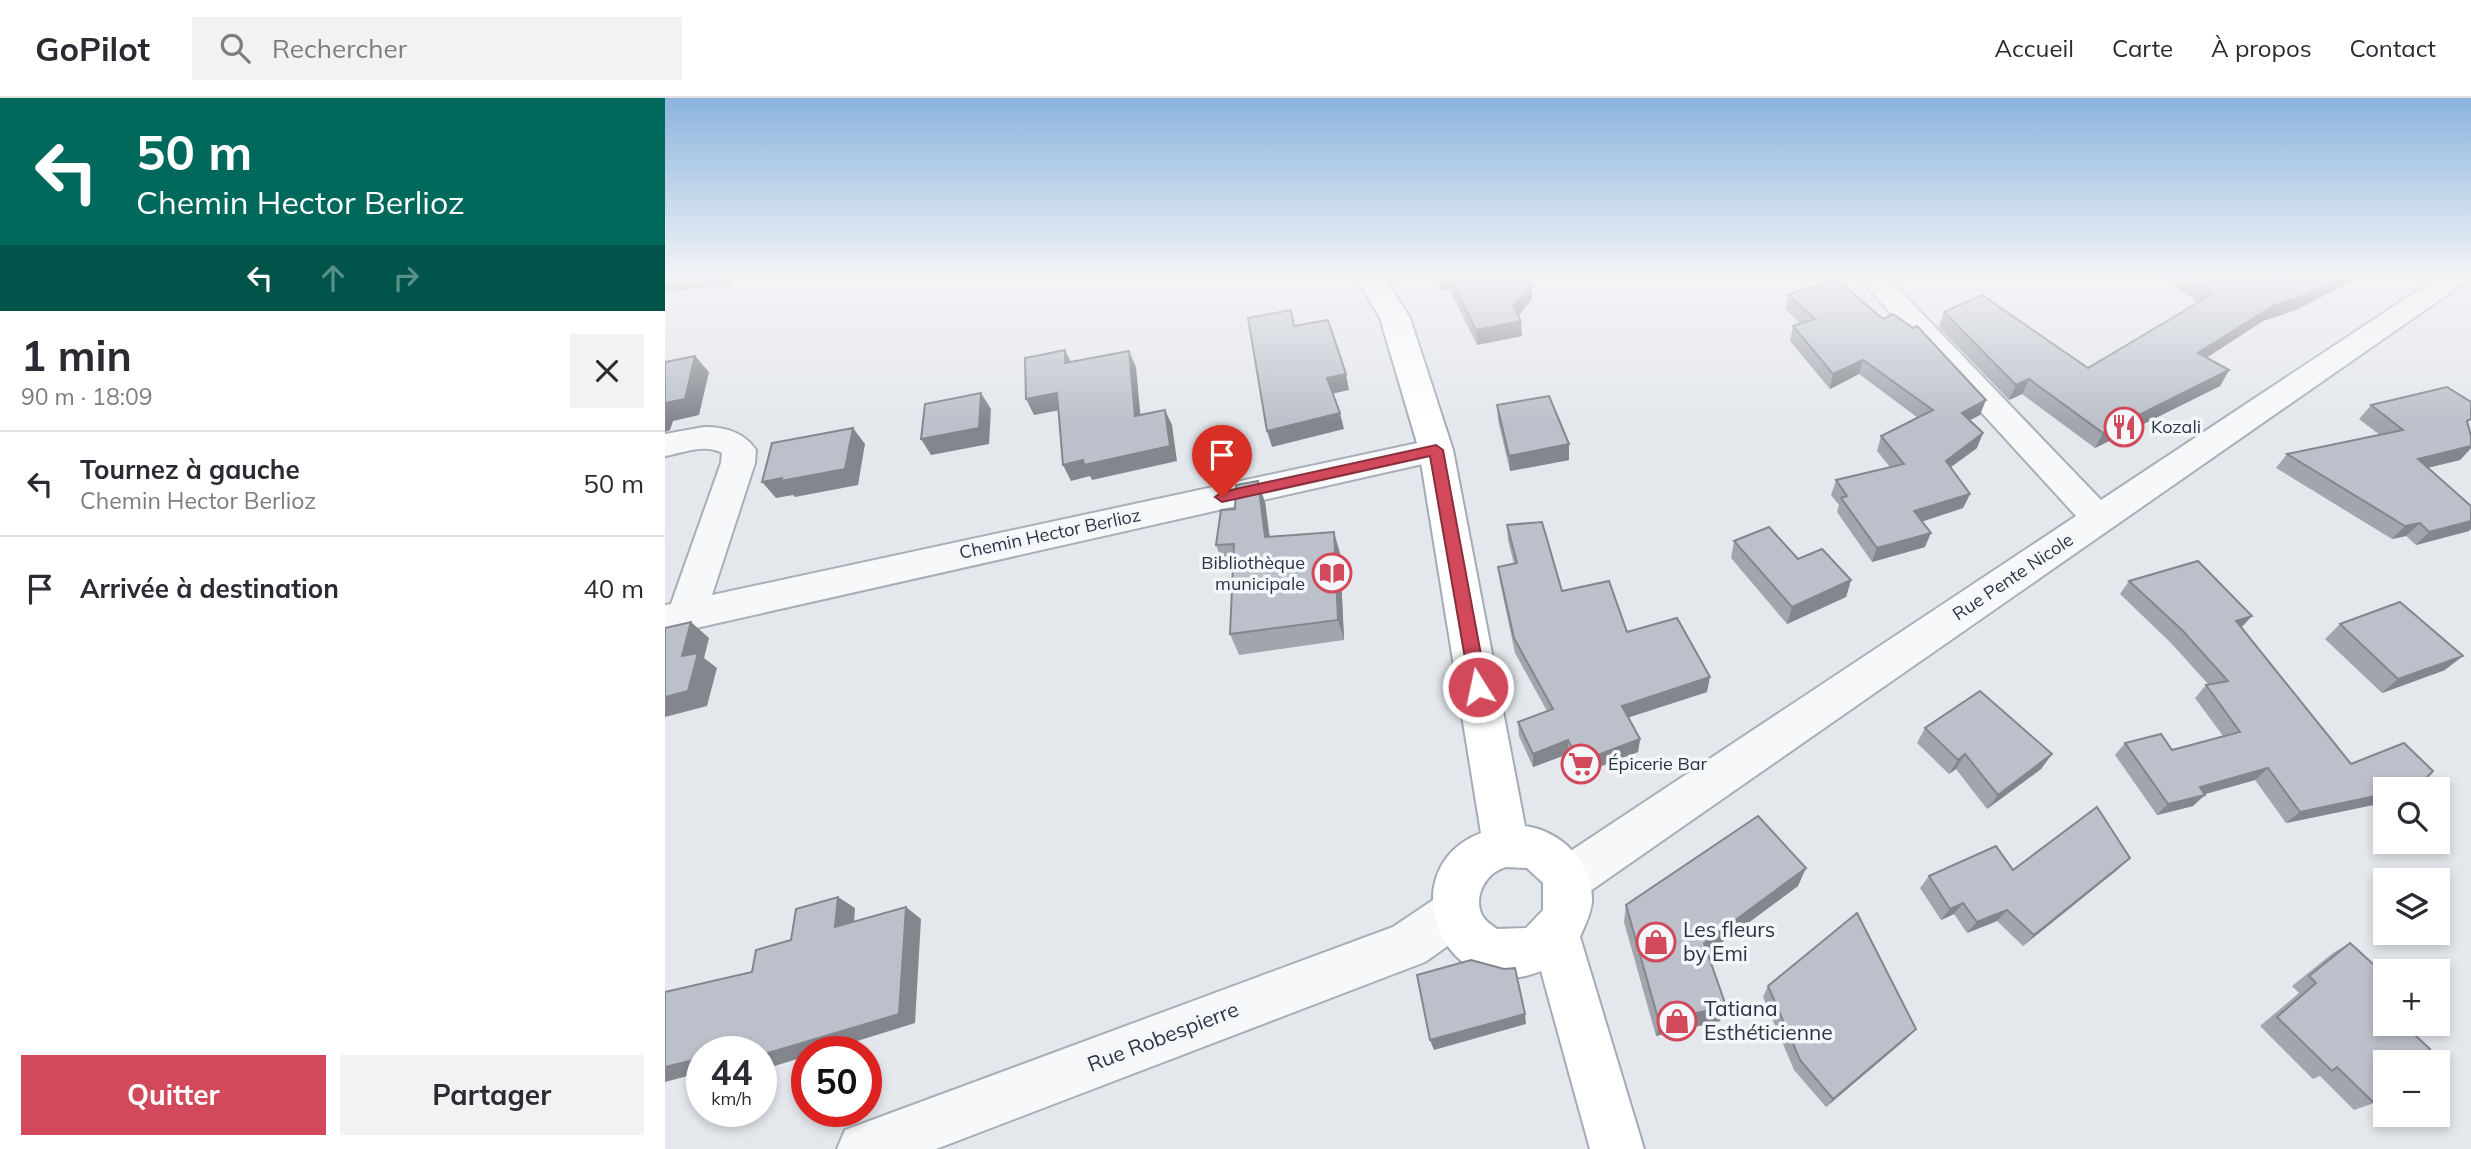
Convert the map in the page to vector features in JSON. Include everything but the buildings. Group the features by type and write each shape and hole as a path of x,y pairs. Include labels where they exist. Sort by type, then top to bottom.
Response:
{"main road":[{"path":"1397,324 1436,450 1506,846"},
{"path":"1506,846 1532,848 1554,860 1567,880 1570,908 1556,936 1534,952 1501,956 1478,946 1462,931 1456,912 1457,888 1467,868 1483,853 1506,846"},
{"path":"1556,936 1617,1149"}],"street":[{"path":"1916,324 2099,519"},
{"name":"Rue Pente Nicole","path":"1567,880 2387,324"},
{"path":"665,445 719,438 731,441 739,450 738,463 676,617"},
{"name":"Chemin Hector Berlioz","path":"676,617 1436,450"},
{"name":"Rue Robespierre","path":"864,1149 1408,945 1456,912"}],"place":[{"name":"Kozali","path":"2124,427"},
{"name":"Bibliothèque municipale","path":"1332,573"},
{"name":"Épicerie Bar","path":"1581,764"},
{"name":"Les fleurs by Emi","path":"1656,942"},
{"name":"Tatiana Esthéticienne","path":"1677,1021"}],"route":[{"path":"1222,497 1436,450 1478,687"}]}
